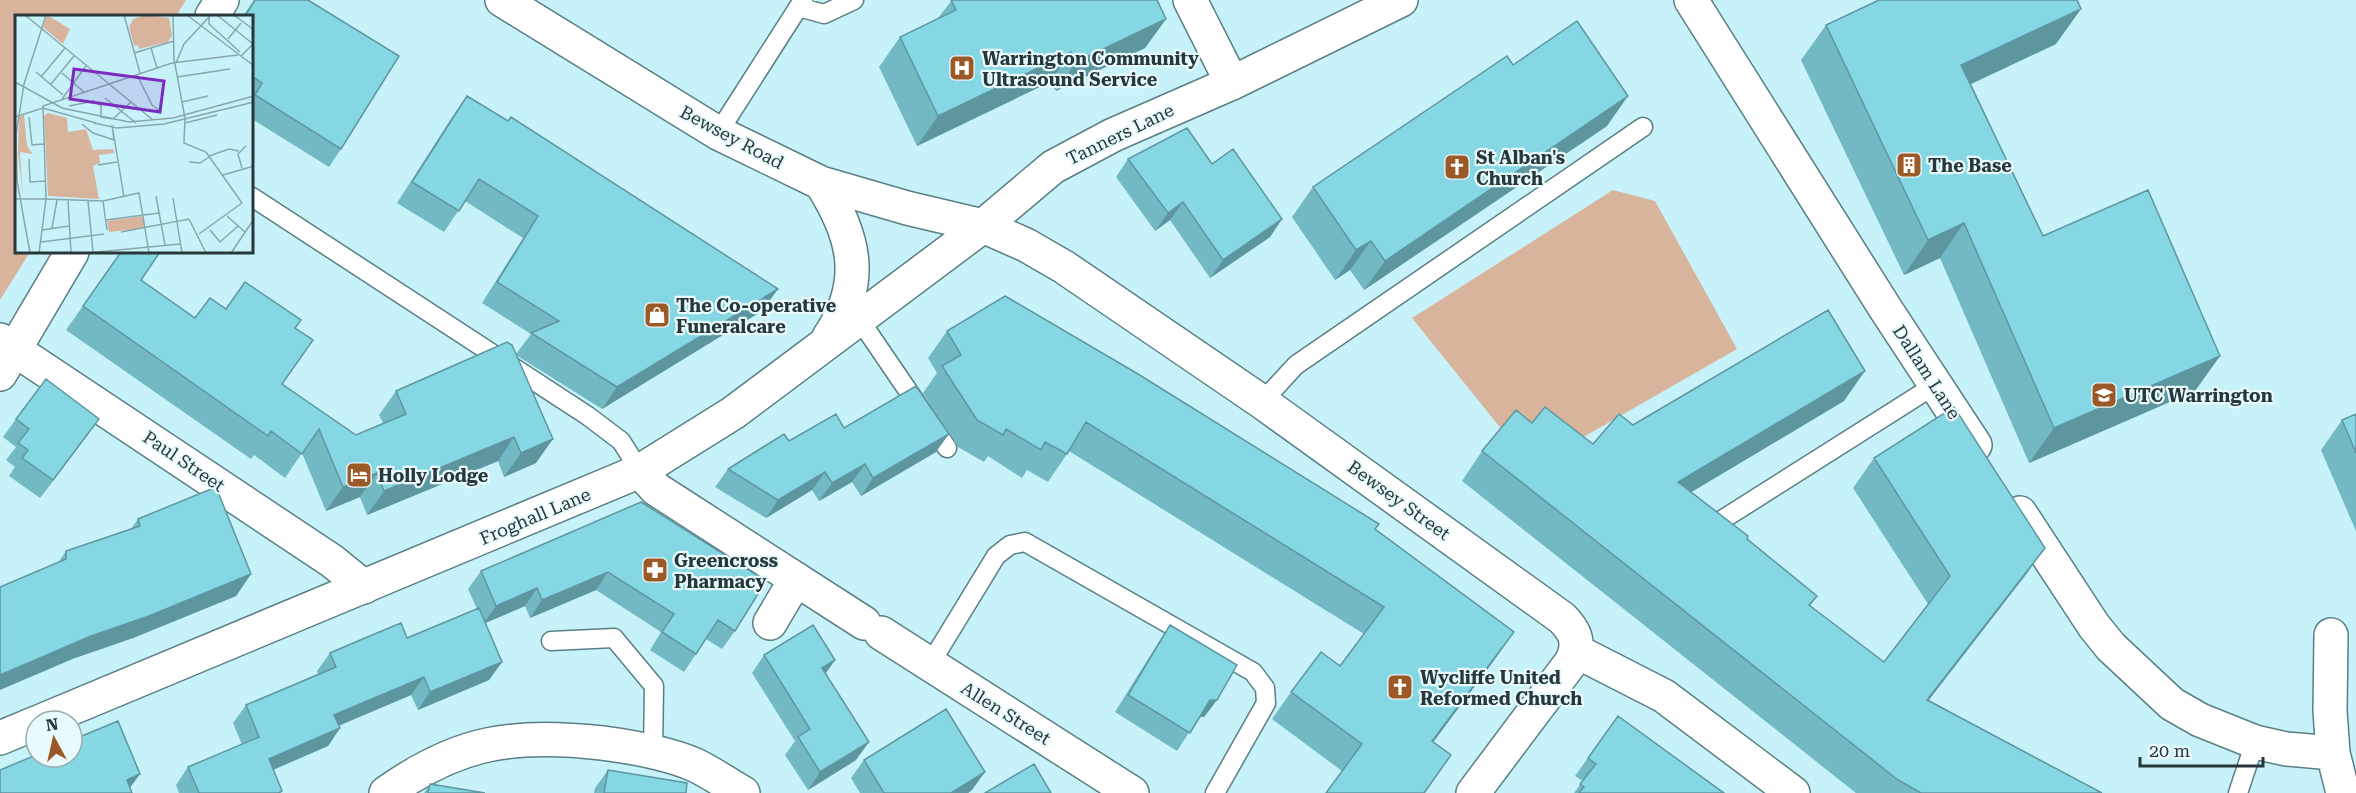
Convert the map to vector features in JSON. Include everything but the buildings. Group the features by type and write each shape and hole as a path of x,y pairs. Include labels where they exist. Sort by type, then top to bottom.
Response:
{"street":[{"path":"213,15 222,0"},
{"name":"Bewsey Road","path":"502,0 718,133 821,183 907,208 983,226"},
{"path":"1190,0 1232,82"},
{"name":"Tanners Lane","path":"983,226 1053,167 1113,135 1232,82 1401,0"},
{"name":"Dallam Lane","path":"1691,0 1935,385 2094,626 2111,648 2149,685 2179,708 2200,720 2255,742 2286,749 2332,753"},
{"path":"821,183 841,219 849,244 853,264 853,311"},
{"path":"853,311 983,226"},
{"name":"Bewsey Street","path":"983,226 1064,267 1262,402 1562,618 1572,627 1577,640 1576,651"},
{"path":"5,354 71,254"},
{"name":"Froghall Lane","path":"70,709 640,471 733,413 824,346 838,323 853,311"},
{"name":"Paul Street","path":"5,354 332,561 364,587"},
{"name":"Allen Street","path":"640,471 656,489 1132,793"},
{"path":"771,623 796,579"},
{"path":"2331,635 2332,753 2343,793"},
{"path":"1473,793 1572,662 1576,651 1664,696 1793,793"},
{"path":"0,738 24,728"},
{"path":"386,793 411,775 451,755 493,743 534,738 577,740 652,752 695,765 743,793"}],"lane":[{"path":"718,133 801,4 824,14 854,0"},
{"path":"1262,402 1296,365 1643,127"},
{"path":"254,198 588,416 621,441 640,471"},
{"path":"853,311 946,448"},
{"path":"1704,531 1935,385"},
{"path":"930,664 996,556 1010,545 1025,542 1253,672 1265,688 1266,703 1215,793"},
{"path":"551,641 614,638 654,686 652,752"},
{"path":"2238,793 2255,742"}],"shaded area":[{"path":"0,0 186,0 177,15 15,15 15,254 29,254 0,300"},
{"path":"1613,190 1655,201 1737,349 1559,451 1511,441 1412,318"}],"place":[{"name":"Warrington Community Ultrasound Service","path":"962,68"},
{"name":"The Base","path":"1909,165"},
{"name":"St Alban's Church","path":"1457,167"},
{"name":"The Co-operative Funeralcare","path":"657,315"},
{"name":"UTC Warrington","path":"2104,395"},
{"name":"Holly Lodge","path":"359,475"},
{"name":"Greencross Pharmacy","path":"655,570"},
{"name":"Wycliffe United Reformed Church","path":"1400,687"}]}
